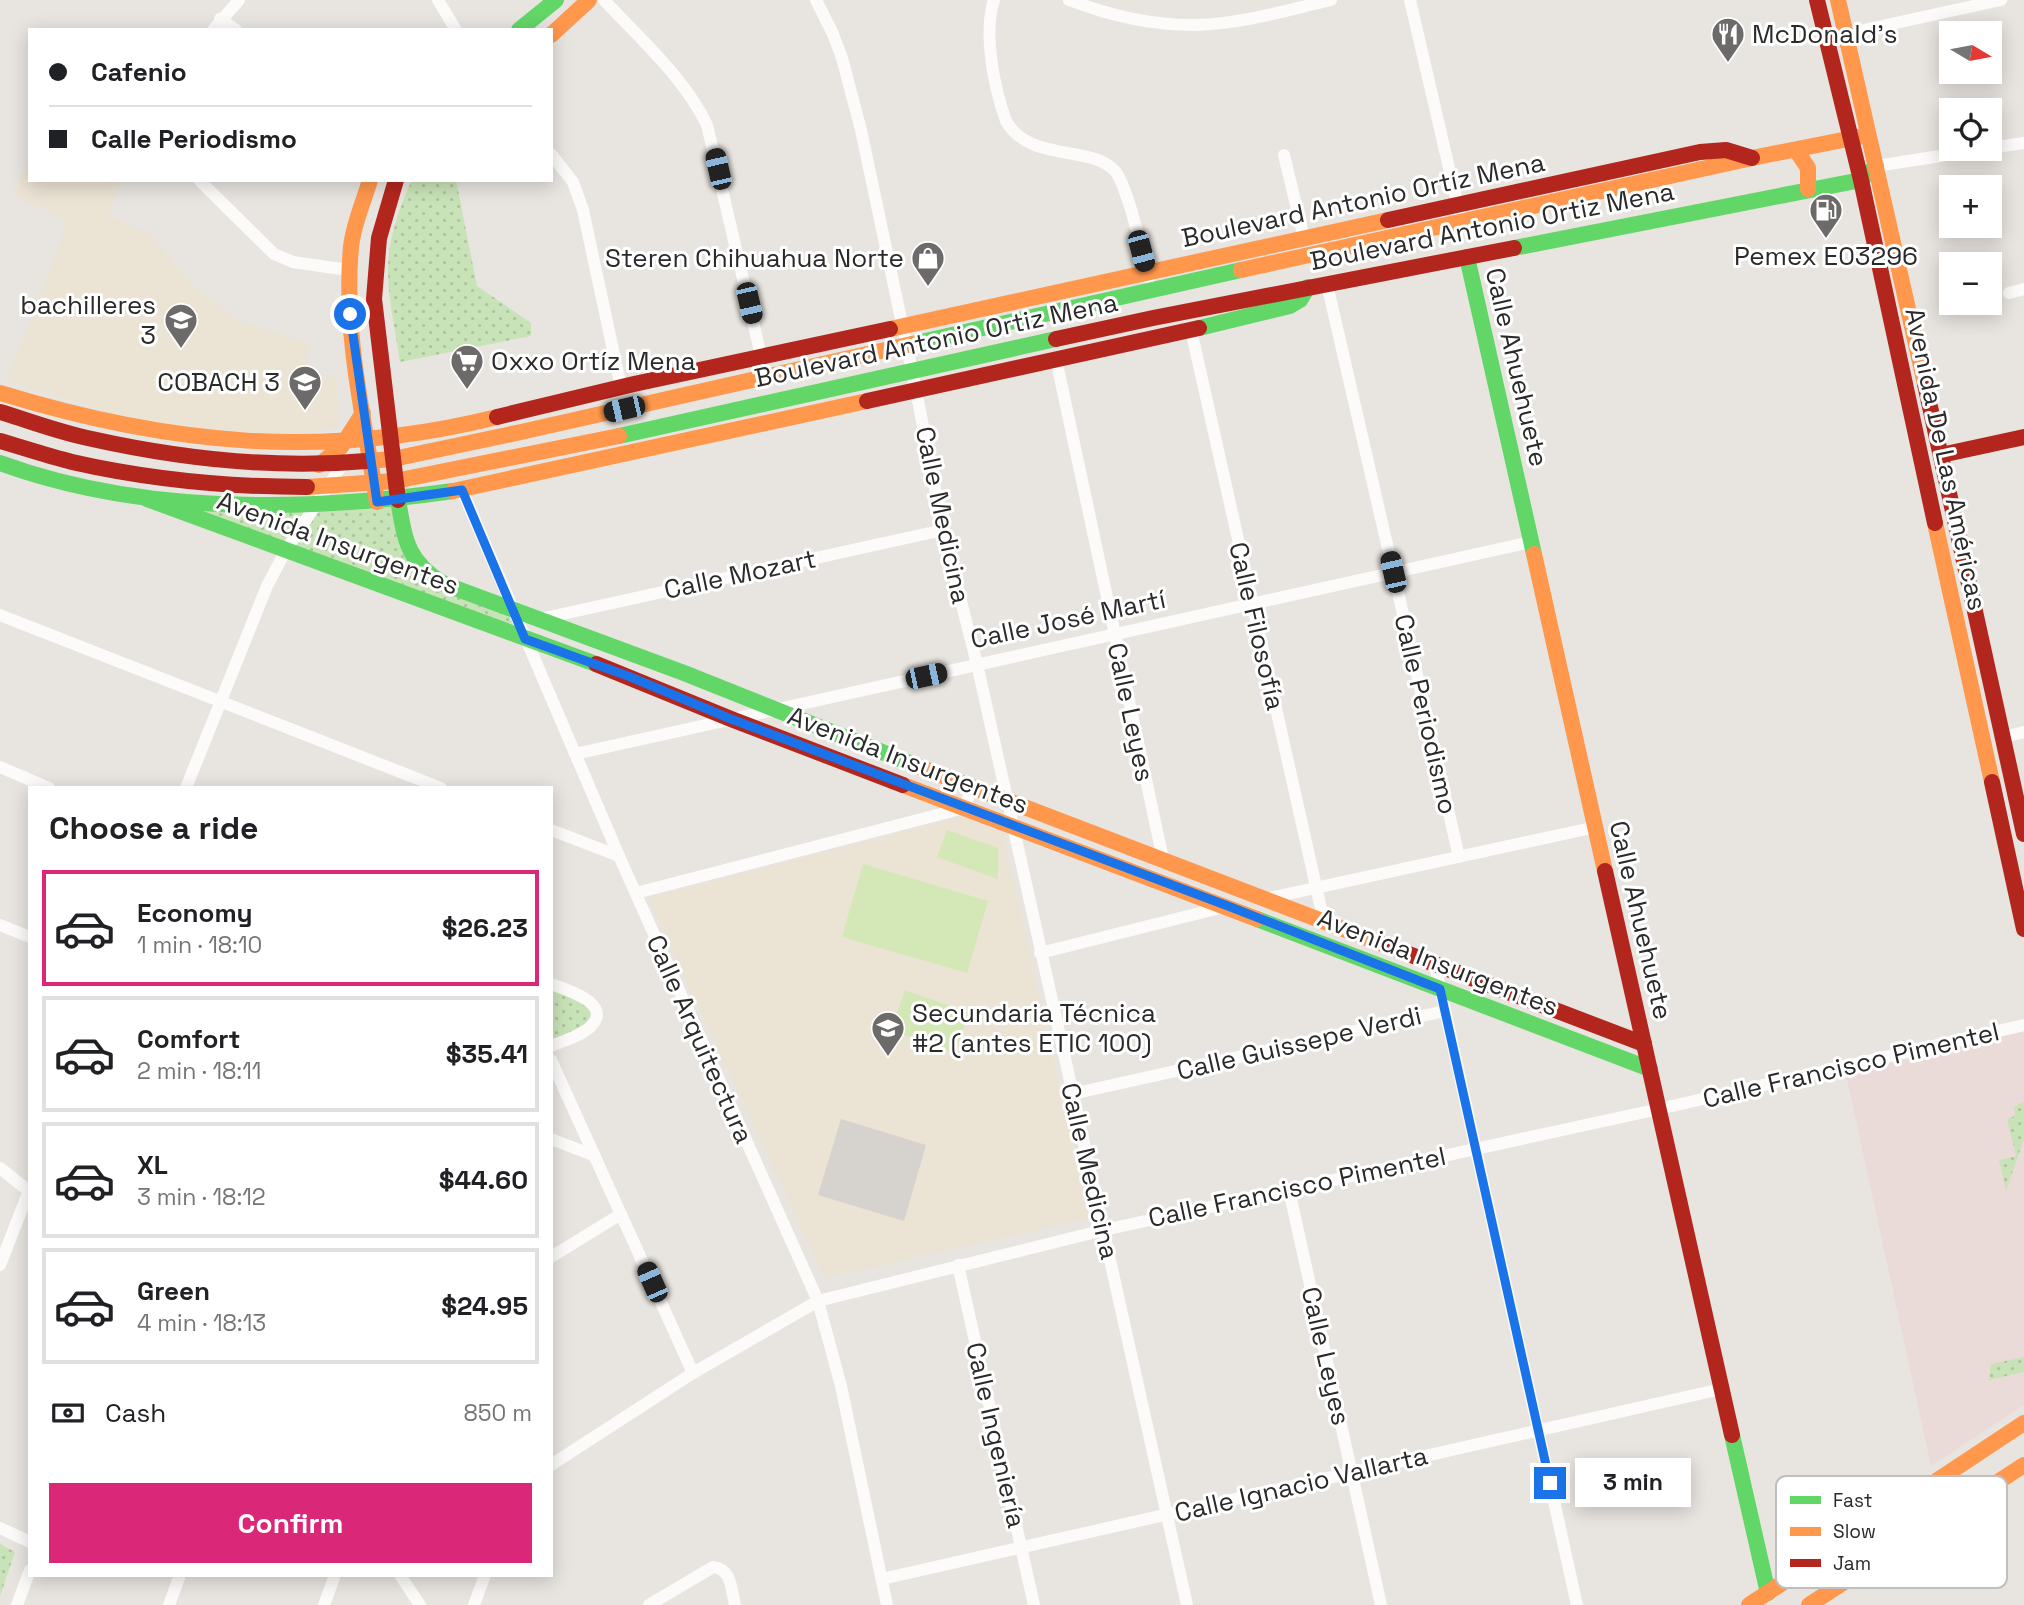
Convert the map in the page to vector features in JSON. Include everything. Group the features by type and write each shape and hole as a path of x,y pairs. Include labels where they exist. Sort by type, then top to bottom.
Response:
{"street":[{"path":"216,24 239,0"},
{"path":"438,0 455,28"},
{"path":"521,28 556,0"},
{"path":"553,33 589,0"},
{"path":"604,0 678,80 691,96 707,125 761,356"},
{"name":"Calle Medicina","path":"816,0 833,34 848,79 912,371 943,530 977,664 1187,1605"},
{"path":"994,0 989,37 1006,121 1012,131 1026,141 1101,162 1116,172 1123,187 1152,290"},
{"path":"1069,0 1119,17 1169,25 1197,25 1247,19 1331,0"},
{"path":"1410,0 1462,222"},
{"name":"Avenida De Las Américas","path":"1817,0 1852,139 2024,929"},
{"name":"Avenida De Las Américas","path":"1838,0 2024,834"},
{"path":"1827,38 2001,0"},
{"name":"Boulevard Antonio Ortiz Mena","path":"0,412 90,439 165,453 236,461 319,465 393,459 1152,290 1868,135"},
{"path":"2002,146 2024,143"},
{"name":"Boulevard Antonio Ortíz Mena","path":"0,393 73,415 149,431 239,441 355,441 390,438 466,424 761,356 1457,203 1712,150 1737,152 1752,159"},
{"path":"1796,150 1809,167 1808,189"},
{"path":"1284,155 1304,238"},
{"path":"1861,180 1877,166 1939,156"},
{"path":"553,157 573,182 581,203 621,387"},
{"name":"Boulevard Antonio Ortiz Mena","path":"0,441 73,462 142,475 264,486 374,484 522,457 1153,318 1861,180"},
{"path":"202,182 274,254 293,262 348,270"},
{"path":"187,786 267,586 286,550 343,465 355,441 363,413 350,314 348,270 355,228 369,182"},
{"name":"Avenida Insurgentes","path":"395,182 382,217 375,248 374,299 398,500 407,544 419,568 444,584 513,611 684,673 972,788 1644,1044"},
{"name":"Calle Ahuehuete","path":"1467,257 1768,1593"},
{"name":"Calle Periodismo","path":"1327,284 1459,857"},
{"path":"0,463 56,479 147,499 223,506 316,506 398,500 462,490 1191,330 1290,306 1300,300 1308,287"},
{"path":"2009,293 2024,289"},
{"name":"Calle Filosofía","path":"1191,330 1324,922"},
{"name":"Calle Leyes","path":"1056,359 1163,859"},
{"path":"1941,455 2024,437"},
{"path":"355,441 370,462 377,502"},
{"path":"319,465 355,441"},
{"name":"Calle Arquitectura","path":"462,490 619,856 818,1301 841,1386 887,1605"},
{"name":"Avenida Insurgentes","path":"147,499 628,676 731,719 1228,906 1650,1069"},
{"name":"Calle Mozart","path":"537,620 943,530"},
{"name":"Calle José Martí","path":"575,754 1531,541"},
{"path":"0,615 436,786"},
{"path":"2003,737 2024,732"},
{"path":"0,767 44,786"},
{"path":"636,893 964,807 972,788"},
{"path":"1265,900 1596,827"},
{"path":"553,831 619,856"},
{"path":"1041,953 1228,906"},
{"path":"0,925 28,936"},
{"path":"1435,965 1577,1605"},
{"path":"553,985 582,996 596,1011 594,1022 589,1028 553,1045"},
{"name":"Calle Guissepe Verdi","path":"1072,1094 1445,1011"},
{"name":"Calle Francisco Pimentel","path":"553,1464 693,1373 818,1301 1104,1230 1659,1109 2024,1025"},
{"path":"553,1064 693,1373"},
{"path":"553,1140 595,1156"},
{"path":"0,1168 28,1189"},
{"name":"Calle Leyes","path":"1289,1190 1381,1605"},
{"path":"0,1265 28,1193"},
{"path":"553,1257 621,1214"},
{"name":"Calle Ingeniería","path":"958,1265 1034,1605"},
{"name":"Calle Ignacio Vallarta","path":"882,1579 1721,1389"},
{"path":"1944,1476 2024,1423"},
{"path":"2007,1476 2024,1465"},
{"path":"0,1528 28,1541"},
{"path":"649,1605 713,1567 727,1573 735,1605"},
{"path":"17,1605 28,1575"},
{"path":"169,1605 179,1577"},
{"path":"324,1605 334,1577"},
{"path":"401,1577 420,1605"},
{"path":"474,1605 484,1577"},
{"path":"1749,1605 1776,1588"},
{"path":"1809,1605 1835,1588"}],"shaded area":[{"path":"28,160 28,182 121,182 108,216 146,232 199,291 237,320 309,344 306,374 336,376 339,425 329,429 288,433 243,433 146,424 6,380 68,221 13,195"},
{"name":"Secundaria Técnica #2 (antes ETIC 100)","path":"963,817 1003,833 1089,1218 825,1278 648,898"},
{"path":"2024,1031 2024,1405 1931,1466 1846,1074"},
{"path":"841,1119 926,1145 904,1221 818,1195"}],"green space":[{"path":"411,182 456,182 477,286 531,323 531,336 400,362 390,297 388,263 394,226"},
{"path":"398,500 412,557 513,611 525,639 290,549 318,506"},
{"path":"175,505 313,507 286,547"},
{"path":"947,830 998,848 998,879 937,857"},
{"path":"863,864 988,901 967,973 842,937"},
{"path":"553,985 582,996 596,1017 553,1045"},
{"path":"905,990 969,1013 955,1053 891,1030"},
{"path":"2024,1102 2024,1139 2006,1190 1999,1160 2016,1156 2007,1119 2015,1116 2014,1107"},
{"path":"2024,1357 2024,1372 1989,1380 1991,1364"},
{"path":"0,1544 15,1552 0,1596"}],"traffic: fast":[{"path":"521,28 556,0"},
{"path":"1514,248 1861,180 1876,166"},
{"path":"1467,257 1534,554"},
{"path":"912,344 1241,270"},
{"path":"1199,328 1290,306 1300,300 1308,287"},
{"path":"619,436 1056,339"},
{"path":"0,463 54,480 110,492 224,504 340,503 453,491"},
{"path":"147,499 596,664"},
{"path":"398,500 410,549 422,567 444,584 684,673 917,766"},
{"path":"1257,919 1650,1069"},
{"path":"1732,1435 1768,1593"}],"traffic: slow":[{"path":"553,33 589,0"},
{"path":"1838,0 1925,384"},
{"path":"1241,270 1868,135"},
{"path":"1796,150 1808,168 1808,189"},
{"path":"369,182 352,239 349,279 356,375 377,502"},
{"path":"890,329 1388,220"},
{"path":"367,461 393,459 521,432 912,344"},
{"path":"0,393 125,425 247,441 370,439 497,417"},
{"path":"453,491 867,401"},
{"path":"319,465 341,447 363,413"},
{"path":"307,487 395,481 619,436"},
{"path":"1935,523 1992,782"},
{"path":"1534,554 1605,871"},
{"path":"917,766 1385,945"},
{"path":"903,785 1257,919"},
{"path":"1944,1476 2024,1423"},
{"path":"2007,1476 2024,1465"},
{"path":"1749,1605 1776,1587"},
{"path":"1809,1605 1835,1588"}],"traffic: jam":[{"path":"1817,0 1861,180 1935,523"},
{"path":"1388,220 1700,152 1726,150 1752,158"},
{"path":"395,182 379,238 374,299 398,500"},
{"path":"1056,339 1514,248"},
{"path":"867,401 1199,328"},
{"path":"497,417 634,384 890,329"},
{"path":"1925,384 2024,834"},
{"path":"0,412 80,436 195,457 298,464 367,461"},
{"path":"1941,455 2024,437"},
{"path":"0,441 72,462 129,473 218,484 307,487"},
{"path":"596,664 903,785"},
{"path":"1992,782 2024,929"},
{"path":"1605,871 1732,1435"},
{"path":"1385,945 1644,1044"}],"place":[{"name":"McDonald's","path":"1728,64"},
{"name":"Pemex E03296","path":"1826,240"},
{"name":"Steren Chihuahua Norte","path":"928,288"},
{"name":"bachilleres 3","path":"181,350"},
{"name":"Oxxo Ortíz Mena","path":"467,391"},
{"name":"COBACH 3","path":"305,412"},
{"name":"Secundaria Técnica #2 (antes ETIC 100)","path":"888,1058"}],"route":[{"path":"350,314 377,502 462,490 525,639 628,676 731,719 1228,906 1440,989 1550,1483"}]}
